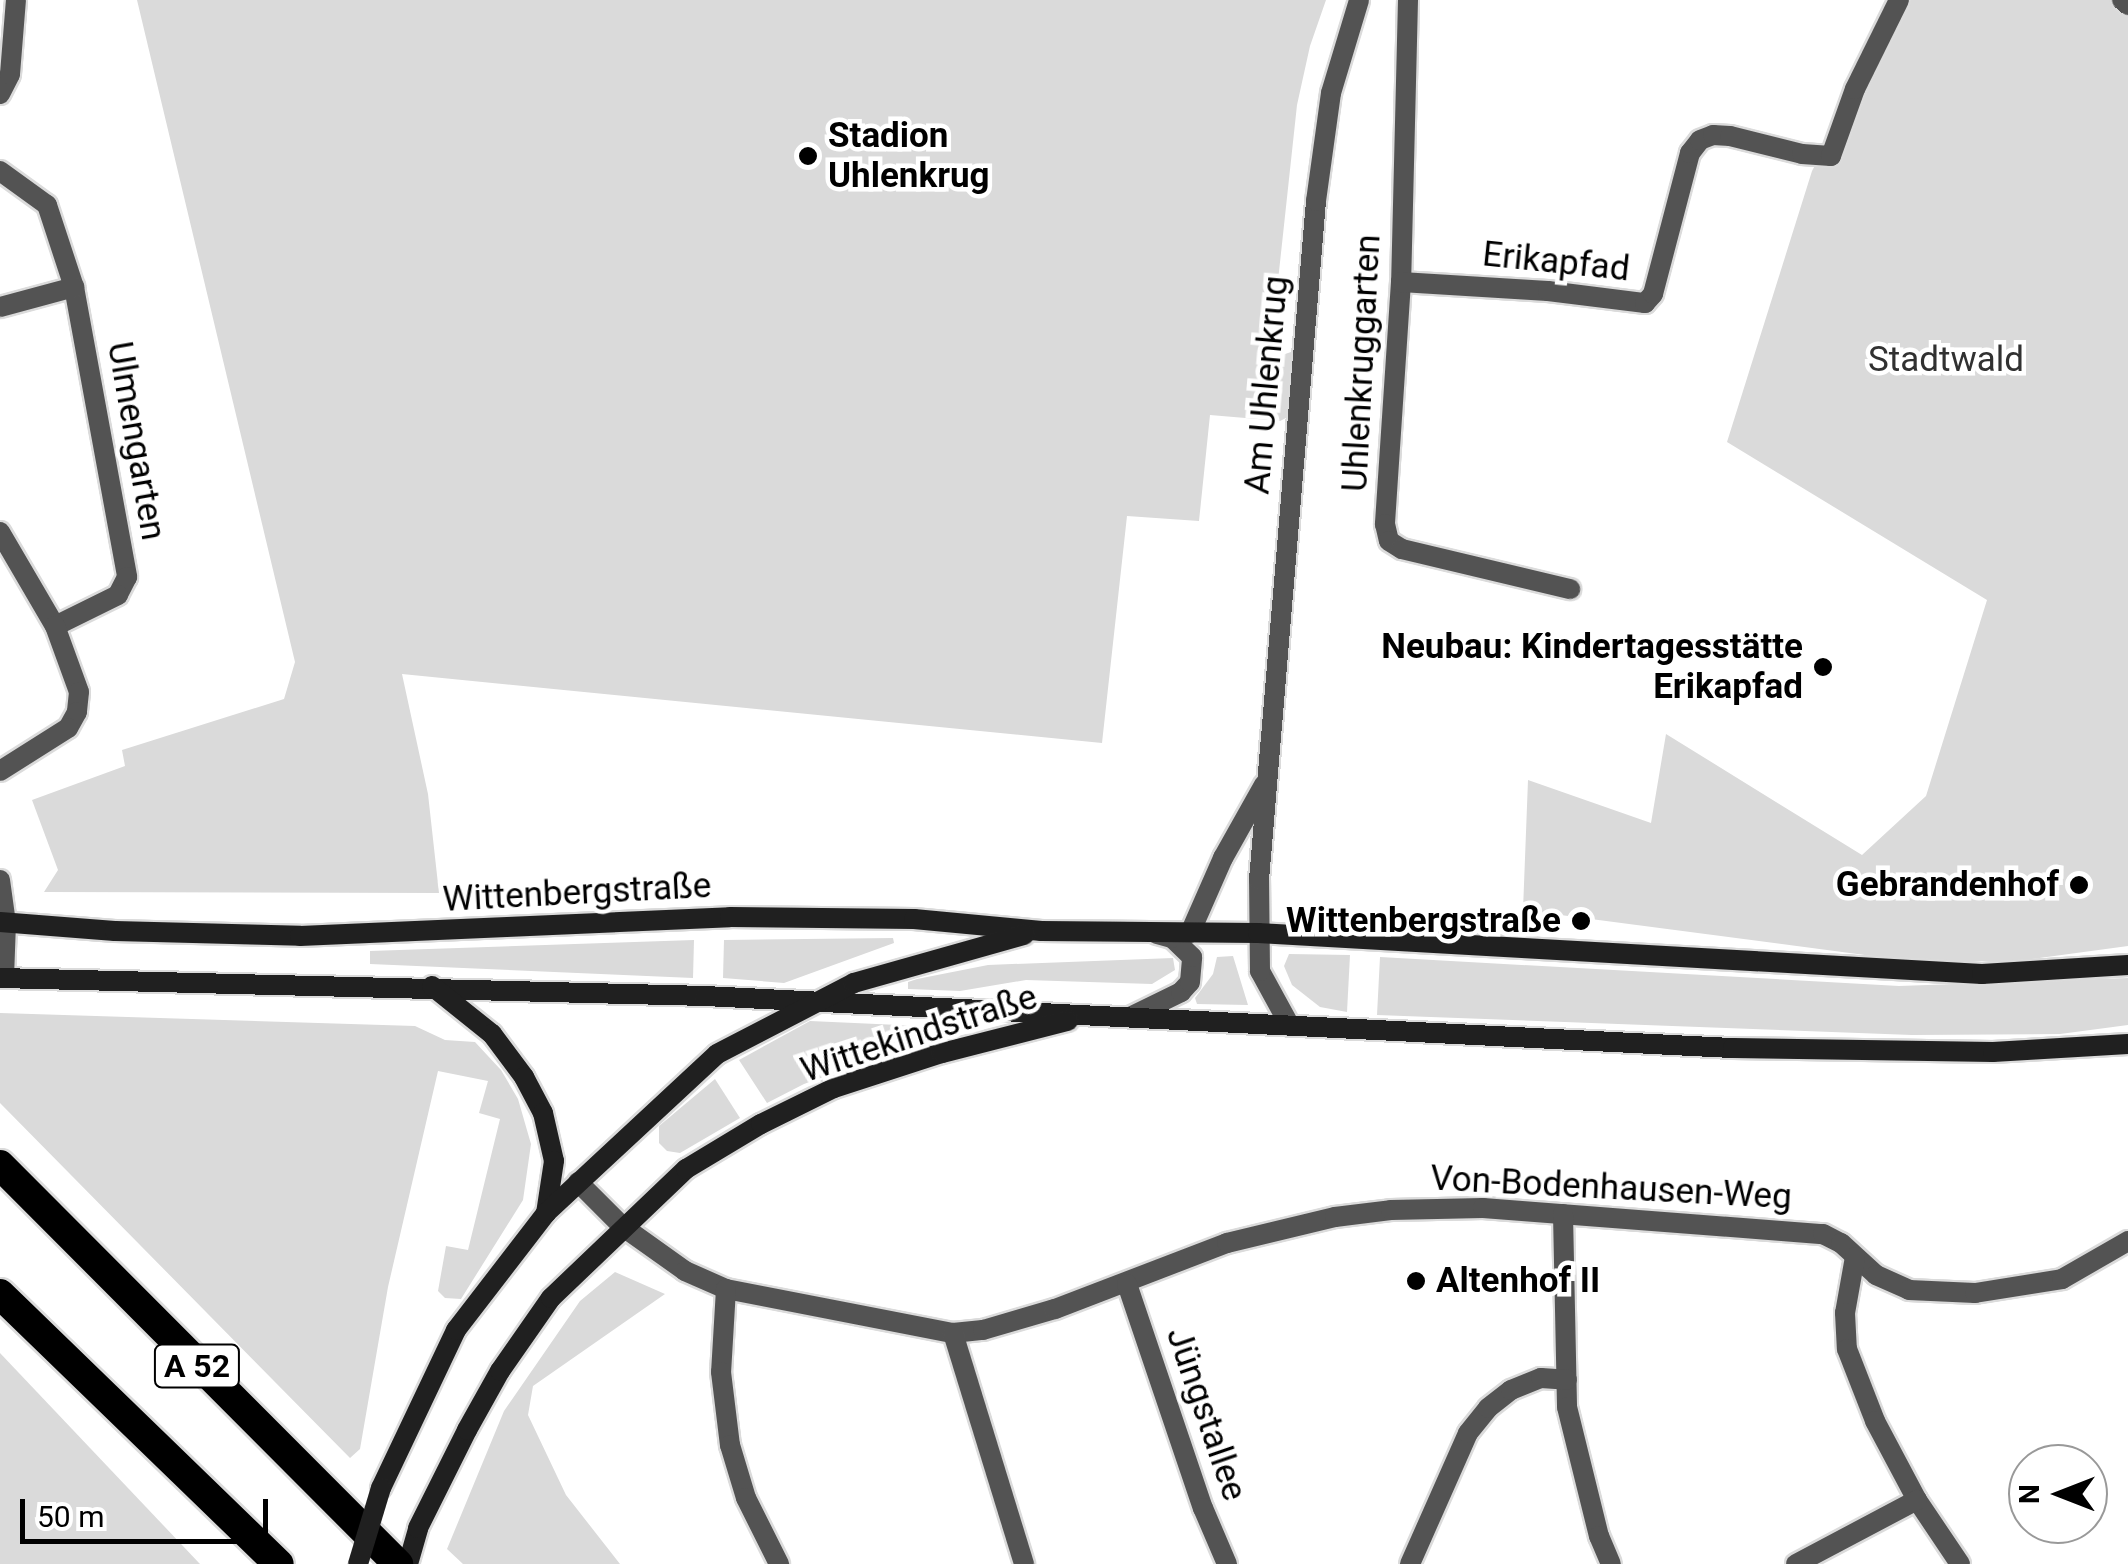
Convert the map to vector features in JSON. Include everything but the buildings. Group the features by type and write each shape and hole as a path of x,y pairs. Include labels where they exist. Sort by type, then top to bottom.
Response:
{"highway":[{"name":"A 52","path":"0,1165 398,1564"},
{"name":"A 52","path":"0,1294 279,1564"}],"main road":[{"name":"Wittenbergstraße","path":"3,923 300,936 730,917 914,920 1042,931 1258,933 1982,974 2128,965"},
{"name":"Wittekindstraße","path":"358,1564 381,1488 456,1330 546,1213 578,1182 717,1054 813,1001 906,966 1042,931"},
{"path":"2,978 432,986 1898,1052 1994,1052 2128,1044"},
{"path":"432,986 492,1034 524,1078 542,1113 554,1160 546,1213"},
{"name":"Wittekindstraße","path":"408,1564 418,1528 500,1371 551,1298 622,1226 686,1170 761,1124 834,1088 942,1053 1092,1015"}],"street":[{"path":"0,94 10,74 16,0"},
{"name":"Am Uhlenkrug","path":"1290,1026 1260,971 1258,933 1267,779 1316,201 1332,94 1359,0"},
{"name":"Uhlenkruggarten","path":"1408,0 1401,282 1385,524 1388,541 1402,549 1570,589"},
{"name":"Erikapfad","path":"1401,282 1548,291 1645,303 1653,294 1690,153 1700,140 1730,136 1802,154 1831,156 1855,88 1900,0"},
{"path":"2122,0 2128,5"},
{"name":"Ulmengarten","path":"0,171 47,206 74,287 127,577 118,594 55,626"},
{"path":"0,307 74,287"},
{"path":"0,532 55,626 79,692 77,712 68,728 0,771"},
{"name":"Am Uhlenkrug","path":"1190,933 1223,858 1267,779"},
{"path":"0,880 2,978"},
{"path":"1130,1017 1181,992 1190,982 1192,957 1183,946 1157,934"},
{"path":"578,1182 622,1226"},
{"name":"Von-Bodenhausen-Weg","path":"622,1226 686,1271 726,1289 953,1332 983,1330 1127,1284 1226,1242 1335,1217 1437,1207 1823,1234 1876,1275 1910,1290 1975,1294 2062,1279 2128,1242"},
{"path":"1563,1214 1566,1407 1599,1536 1611,1564"},
{"path":"1855,1257 1844,1313 1847,1349 1875,1421 1917,1500 1960,1564"},
{"name":"Jüngstallee","path":"1127,1284 1203,1508 1227,1564"},
{"path":"726,1289 720,1372 730,1445 746,1498 779,1564"},
{"path":"953,1332 1024,1564"},
{"path":"1410,1564 1468,1432 1488,1408 1510,1390 1541,1378 1567,1380"},
{"path":"1796,1564 1917,1500"}],"green space":[{"path":"137,0 1326,0 1310,46 1297,105 1277,290 1273,358 1294,351 1290,416 1280,421 1210,415 1199,521 1127,516 1102,743 402,674 428,794 439,893 44,892 58,870 32,800 125,766 122,750 284,699 295,662"},
{"name":"Stadtwald","path":"1902,0 2128,0 2128,946 2018,961 1910,961 1523,910 1528,780 1651,823 1666,734 1862,855 1926,796 1987,600 1727,442 1812,171"},
{"path":"893,938 894,943 784,983 723,978 724,940"},
{"path":"694,940 693,978 370,964 370,951"},
{"path":"1289,954 1350,955 1347,1012 1320,1007 1292,985 1284,966"},
{"path":"1233,956 1248,1005 1197,1004 1195,998 1213,974 1217,957"},
{"path":"1380,957 1899,986 2128,978 2128,1025 2060,1034 1912,1035 1377,1015"},
{"path":"1173,958 1175,970 1152,984 1026,980 960,991 908,989 908,982 917,979 988,965"},
{"path":"0,1013 415,1026 445,1040 475,1042 501,1070 518,1099 531,1144 523,1200 461,1299 445,1298 438,1291 446,1246 468,1250 500,1119 479,1113 488,1081 438,1071 388,1287 360,1449 350,1458 0,1103"},
{"path":"810,1021 932,1029 920,1042 804,1084 767,1103 739,1060"},
{"path":"715,1079 740,1118 680,1153 667,1151 659,1143 659,1126"},
{"path":"615,1272 665,1294 533,1386 528,1415 566,1495 620,1564 463,1564 447,1549 504,1411 580,1301"},
{"path":"0,1353 200,1564 0,1564"}],"place":[{"name":"Stadion Uhlenkrug","path":"808,156"},
{"name":"Neubau: Kindertagesstätte Erikapfad","path":"1823,667"},
{"name":"Gebrandenhof","path":"2079,885"},
{"name":"Wittenbergstraße","path":"1581,921"},
{"name":"Altenhof II","path":"1416,1281"}]}
